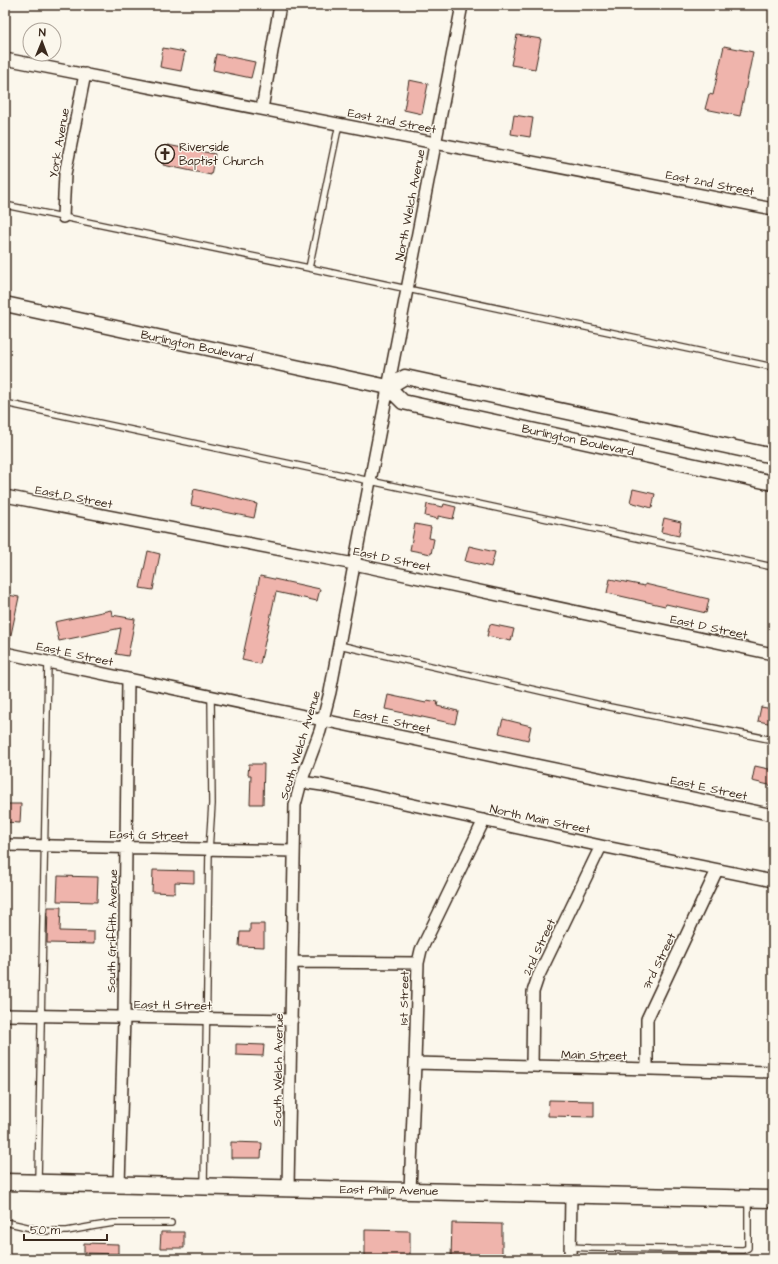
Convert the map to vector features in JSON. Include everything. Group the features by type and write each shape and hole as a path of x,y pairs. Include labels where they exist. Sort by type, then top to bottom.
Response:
{"main road":[{"name":"East Philip Avenue","path":"5,1182 773,1198"}],"street":[{"path":"262,109 280,5"},
{"name":"North Welch Avenue","path":"388,387 462,5"},
{"name":"East 2nd Street","path":"5,59 773,208"},
{"name":"York Avenue","path":"63,217 65,174 85,74"},
{"name":"Burlington Boulevard","path":"5,304 388,387 403,402 773,483"},
{"name":"Burlington Boulevard","path":"388,387 405,377 773,456"},
{"name":"South Welch Avenue","path":"288,1188 295,805 301,782 320,731 330,692 388,387"},
{"name":"East D Street","path":"5,496 354,564 773,654"},
{"name":"East E Street","path":"5,653 773,815"},
{"name":"South Griffith Avenue","path":"120,1184 124,1017 128,679"},
{"name":"North Main Street","path":"301,782 322,785 773,882"},
{"name":"1st Street","path":"410,1190 418,963 421,950 484,820"},
{"name":"East G Street","path":"5,845 293,852"},
{"name":"2nd Street","path":"532,1066 534,992 538,977 601,846"},
{"name":"3rd Street","path":"647,1069 647,1019 717,870"},
{"path":"293,962 418,963"},
{"name":"East H Street","path":"5,1015 292,1020"},
{"name":"Main Street","path":"415,1063 773,1072"},
{"path":"570,1259 571,1194"}],"lane":[{"path":"309,268 339,123"},
{"path":"5,205 773,367"},
{"path":"5,403 773,567"},
{"path":"339,645 610,706 773,740"},
{"path":"38,1183 48,662"},
{"path":"204,1186 212,804 211,696"},
{"path":"571,1246 590,1248 743,1250 748,1248 748,1198"},
{"path":"5,1222 41,1231 67,1231 114,1223 171,1223"}],"building":[{"path":"517,35 541,39 535,69 511,65"},
{"path":"724,46 753,52 740,116 705,109 709,94 713,95"},
{"path":"163,48 185,52 181,71 160,67"},
{"path":"216,54 255,62 251,78 213,70"},
{"path":"409,80 428,84 422,114 404,110"},
{"path":"514,115 533,118 530,137 511,134"},
{"path":"167,145 215,154 211,175 163,165"},
{"path":"194,489 257,504 254,518 191,505"},
{"path":"633,489 655,494 652,508 630,502"},
{"path":"427,504 443,507 444,504 456,507 453,519 438,516 438,519 425,516"},
{"path":"664,518 681,522 679,536 661,532"},
{"path":"415,524 431,527 429,538 434,539 431,554 410,550"},
{"path":"469,546 495,552 491,567 465,561"},
{"path":"148,551 160,554 153,590 140,588"},
{"path":"260,576 320,589 317,601 276,592 260,664 242,660"},
{"path":"610,579 645,586 645,584 709,599 706,613 666,604 665,606 607,593"},
{"path":"8,595 19,597 9,644 5,644 5,610"},
{"path":"111,610 112,615 135,619 128,656 116,654 121,628 59,641 55,622"},
{"path":"490,624 514,629 511,641 487,636"},
{"path":"388,695 426,703 427,700 438,702 437,706 458,711 455,724 385,709"},
{"path":"761,707 773,709 773,724 758,721"},
{"path":"503,719 531,726 528,740 499,733"},
{"path":"249,764 264,764 263,804 250,804 251,775 248,775"},
{"path":"755,766 773,770 773,786 752,781"},
{"path":"5,804 21,804 20,823 5,822"},
{"path":"153,870 194,871 194,883 175,882 175,893 152,892"},
{"path":"58,876 98,877 97,902 57,901"},
{"path":"48,907 61,907 60,931 94,932 94,944 47,943"},
{"path":"250,924 264,924 264,947 239,946 240,932 250,932"},
{"path":"236,1044 264,1045 263,1056 236,1055"},
{"path":"549,1100 594,1101 594,1117 548,1116"},
{"path":"231,1142 262,1143 261,1158 231,1158"},
{"path":"452,1223 502,1224 502,1259 451,1259"},
{"path":"365,1230 410,1231 410,1259 365,1259"},
{"path":"161,1232 184,1232 184,1248 160,1248"},
{"path":"84,1243 118,1244 118,1254 84,1253"}],"place":[{"name":"Riverside Baptist Church","path":"165,154"}]}
